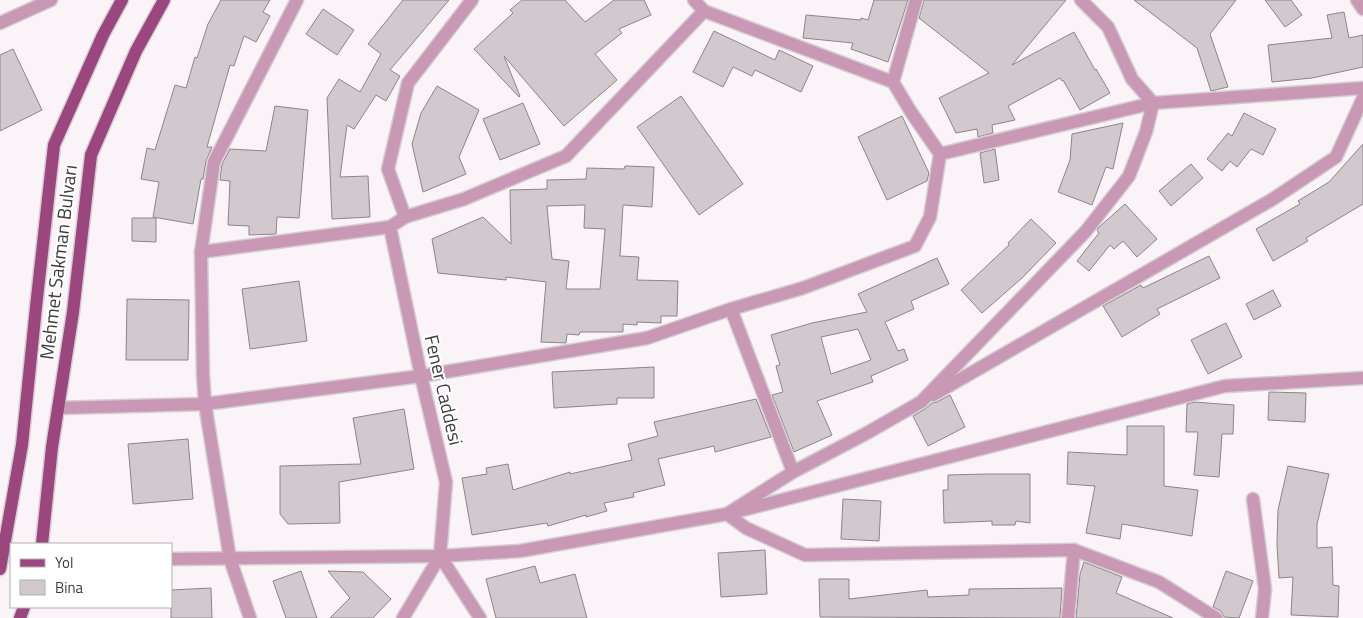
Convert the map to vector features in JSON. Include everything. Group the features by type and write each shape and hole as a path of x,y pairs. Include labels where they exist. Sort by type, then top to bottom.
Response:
{"main road":[{"name":"Mehmet Sakman Bulvarı","path":"0,570 5,554 11,500 22,444 54,145 103,35 122,0"},
{"name":"Mehmet Sakman Bulvarı","path":"42,543 52,447 72,312 91,155 136,52 164,0"}],"street":[{"path":"0,23 51,0"},
{"path":"250,618 230,559 205,404 201,252 214,162 297,0"},
{"path":"405,217 388,169 408,83 472,0"},
{"path":"58,408 205,404 421,376 647,338 731,309 803,288 915,246 930,217 940,154 893,82 704,11 694,0"},
{"path":"893,82 916,0"},
{"path":"1081,0 1108,27 1132,79 1153,103"},
{"path":"1357,0 1363,9"},
{"path":"201,252 390,227 405,217 464,199 566,156 704,11"},
{"path":"940,154 1153,103 1363,88"},
{"path":"727,514 793,472 867,434 1273,199 1336,157 1363,98"},
{"path":"920,402 1086,231 1129,176 1146,132 1153,103"},
{"name":"Fener Caddesi","path":"390,227 421,376 446,482 440,556"},
{"path":"731,309 793,472"},
{"path":"172,559 440,556 520,551 727,514 1225,386 1363,378"},
{"path":"1253,499 1265,589 1262,618"},
{"path":"727,514 746,528 805,555 1074,550 1159,582 1216,618"},
{"path":"1068,618 1074,550"},
{"path":"403,618 440,556"},
{"path":"440,556 480,618"}],"building":[{"path":"221,0 270,0 263,12 270,16 256,42 244,36 234,66 230,65 207,147 212,147 206,161 203,179 201,179 193,224 153,217 159,182 141,179 147,148 155,150 175,85 186,88 195,57 197,58 208,24"},
{"path":"403,0 449,0 390,70 400,76 386,101 376,95 354,129 347,125 340,177 368,176 370,217 332,219 327,98 339,79 360,92 381,54 368,44"},
{"path":"522,0 565,0 585,22 614,0 644,0 651,15 619,29 622,33 595,54 617,80 564,126 504,56 519,97 474,49 513,13 510,10"},
{"path":"874,0 908,0 888,62 851,49 853,43 803,38 806,15 868,20"},
{"path":"924,0 1066,0 1012,65 1074,32 1110,93 1080,110 1060,78 1008,106 1015,120 992,125 993,133 978,137 977,129 956,133 939,98 989,73 919,18"},
{"path":"1134,0 1236,0 1210,34 1228,87 1211,91 1197,48"},
{"path":"1265,0 1291,0 1302,15 1285,27"},
{"path":"323,9 354,30 337,55 306,34"},
{"path":"1344,12 1349,38 1363,35 1363,67 1312,78 1272,82 1268,45 1332,38 1327,15"},
{"path":"714,31 775,60 779,50 813,66 801,92 755,70 752,76 733,67 723,87 693,72"},
{"path":"13,49 42,110 0,131 0,55"},
{"path":"437,86 479,110 459,157 466,174 423,192 412,144 421,113"},
{"path":"681,96 743,184 699,215 637,127"},
{"path":"523,103 540,144 500,160 483,119"},
{"path":"275,106 308,110 299,218 277,217 276,234 249,235 249,226 228,225 230,181 220,180 222,164 230,149 266,151"},
{"path":"1244,113 1276,129 1263,155 1251,149 1237,167 1230,161 1222,171 1207,159 1228,133 1232,136"},
{"path":"902,116 929,173 927,181 887,200 858,137"},
{"path":"1123,123 1113,169 1106,167 1092,205 1058,192 1070,160 1072,134"},
{"path":"1363,144 1363,204 1306,238 1308,241 1273,261 1256,229 1300,204 1298,201 1329,182"},
{"path":"995,149 999,180 984,183 980,153"},
{"path":"1191,164 1203,178 1171,206 1159,191"},
{"path":"625,166 654,167 652,207 623,205 620,256 639,257 637,280 678,281 677,316 661,316 661,323 637,322 637,325 623,324 623,332 580,332 579,335 567,334 566,343 541,342 546,282 506,277 506,280 438,273 432,239 483,217 511,244 510,190 547,189 547,180 586,179 587,168 624,169","holes":["585,205 584,228 605,229 600,289 566,289 569,261 552,259 547,206"]},
{"path":"1125,204 1157,239 1137,257 1123,241 1114,249 1110,245 1089,271 1077,261 1099,233 1098,228"},
{"path":"132,218 156,218 156,242 132,241"},
{"path":"1031,219 1056,243 1022,278 982,313 961,290 1009,245 1008,243"},
{"path":"1209,256 1220,278 1157,309 1160,314 1122,337 1103,306 1141,285 1143,288"},
{"path":"937,258 949,284 911,301 914,309 885,322 898,351 904,349 908,360 871,376 873,382 817,401 832,435 794,452 772,395 783,392 776,366 780,365 771,335 812,323 867,312 858,294","holes":["858,329 871,360 831,374 821,337"]},
{"path":"299,281 307,341 250,349 242,289"},
{"path":"1273,290 1281,306 1254,320 1246,304"},
{"path":"127,299 189,300 188,360 126,360"},
{"path":"1226,323 1242,357 1208,374 1191,340"},
{"path":"654,367 654,398 617,398 617,404 554,408 552,372"},
{"path":"1269,392 1306,393 1305,422 1268,420"},
{"path":"950,395 965,427 928,446 913,416 932,403"},
{"path":"756,399 771,437 715,452 714,446 658,459 665,485 633,493 634,497 604,503 607,511 548,526 547,523 472,535 462,478 487,474 486,468 508,464 513,490 570,472 570,474 632,460 628,444 658,436 654,422"},
{"path":"1194,402 1234,405 1233,434 1222,434 1219,477 1194,475 1198,432 1186,432 1187,404"},
{"path":"404,409 414,469 339,482 340,523 288,524 280,514 280,466 361,464 353,418"},
{"path":"1127,426 1164,426 1164,486 1198,490 1192,536 1122,524 1120,539 1086,533 1095,486 1067,484 1068,452 1127,455"},
{"path":"188,439 193,499 133,504 128,444"},
{"path":"1288,466 1329,474 1317,524 1317,548 1332,547 1333,585 1339,586 1338,617 1291,615 1293,577 1279,578 1277,545 1278,510"},
{"path":"1030,474 1030,523 1016,521 1015,525 992,525 992,521 944,523 943,490 948,490 948,475"},
{"path":"843,499 881,501 879,541 841,539"},
{"path":"765,550 767,594 721,597 718,553"},
{"path":"1084,562 1122,577 1116,593 1173,618 1076,618 1080,574"},
{"path":"535,566 540,583 575,574 587,618 496,618 486,579"},
{"path":"301,571 317,618 286,618 273,581"},
{"path":"328,571 363,572 391,599 373,618 330,618 350,598"},
{"path":"1226,571 1253,581 1239,618 1224,617 1221,611 1213,607"},
{"path":"819,579 849,579 849,599 927,590 928,597 969,595 969,589 1062,588 1060,618 820,617"},
{"path":"211,588 212,618 171,618 172,590"}]}
